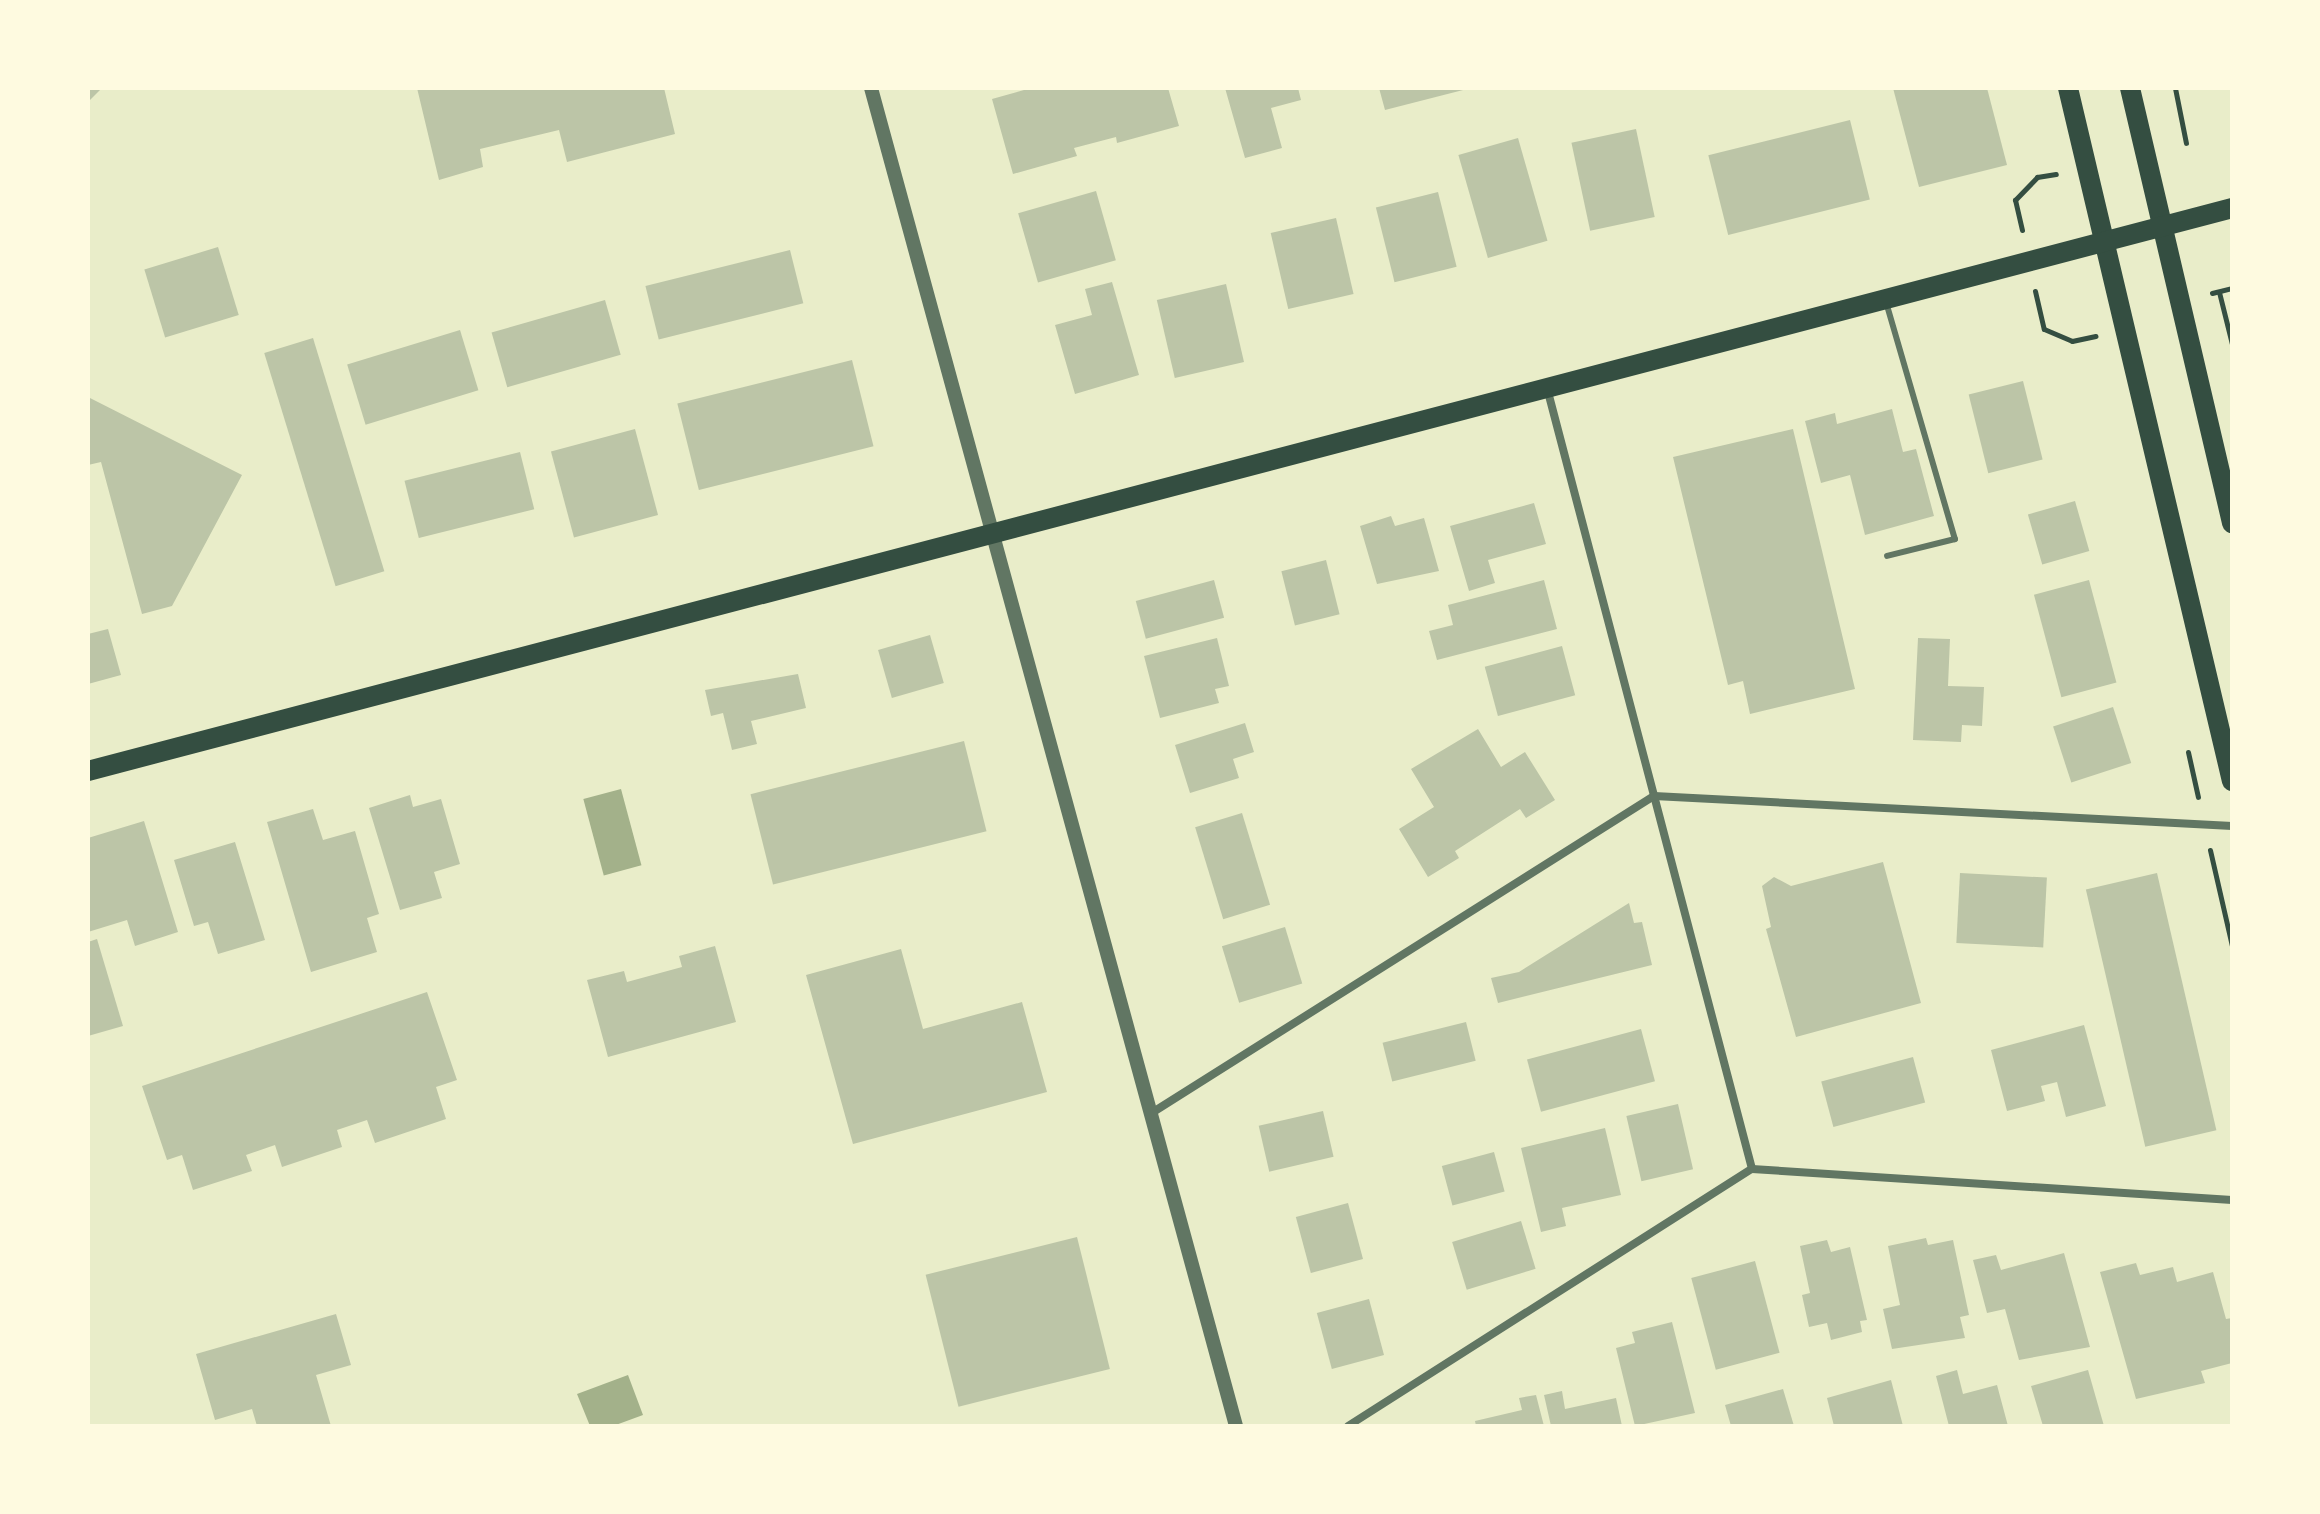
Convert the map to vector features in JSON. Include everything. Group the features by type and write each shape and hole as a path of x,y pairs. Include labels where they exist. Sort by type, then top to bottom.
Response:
{"main road":[{"path":"2068,88 2232,781"},
{"path":"2130,88 2232,523"},
{"path":"88,771 991,531 2232,208"}],"street":[{"path":"871,88 1236,1426"},
{"path":"1546,386 1752,1169"},
{"path":"1150,1114 1654,796 2232,826"},
{"path":"1348,1426 1752,1169 2232,1200"}],"lane":[{"path":"1885,298 1955,539 1887,556"}],"path":[{"path":"2175,88 2186,143"},
{"path":"2015,200 2037,177"},
{"path":"2232,288 2219,292 2232,344"}],"shaded area":[{"path":"621,789 641,865 604,875 583,799"},
{"path":"628,1375 643,1415 613,1426 590,1426 577,1394"}],"building":[{"path":"88,88 102,88 88,102"},
{"path":"417,88 664,88 675,134 567,162 559,130 480,149 483,167 439,180"},
{"path":"1031,88 1168,88 1179,126 1117,143 1116,137 1074,148 1077,156 1013,174 992,99"},
{"path":"1225,88 1298,88 1301,100 1271,108 1282,148 1245,158"},
{"path":"1379,88 1467,88 1467,89 1385,110"},
{"path":"1893,88 1987,88 2007,165 1919,187"},
{"path":"1850,120 1870,200 1728,235 1708,155"},
{"path":"1636,129 1655,217 1590,231 1571,143"},
{"path":"1518,138 1547,241 1488,258 1458,155"},
{"path":"1096,191 1116,260 1038,283 1018,213"},
{"path":"1438,192 1457,267 1395,282 1376,207"},
{"path":"1336,218 1354,294 1288,309 1271,233"},
{"path":"218,247 239,315 165,337 144,270"},
{"path":"790,250 803,303 659,339 645,286"},
{"path":"1112,282 1139,375 1075,394 1055,325 1092,315 1085,289"},
{"path":"1226,284 1244,362 1175,378 1157,300"},
{"path":"605,300 621,355 507,387 492,333"},
{"path":"460,330 478,390 366,425 347,364"},
{"path":"313,338 384,571 336,586 264,353"},
{"path":"852,360 874,446 699,490 677,404"},
{"path":"2023,381 2043,460 1988,473 1969,395"},
{"path":"88,397 242,475 172,606 142,614 101,462 88,465"},
{"path":"1892,409 1903,452 1916,449 1934,516 1865,535 1850,475 1821,483 1805,421 1835,413 1837,424"},
{"path":"635,429 658,515 574,537 551,452"},
{"path":"1793,429 1855,689 1750,714 1743,681 1728,685 1673,457"},
{"path":"520,452 534,509 419,538 405,481"},
{"path":"2075,501 2089,551 2042,564 2028,515"},
{"path":"1534,503 1546,544 1488,560 1495,583 1469,591 1450,526"},
{"path":"1391,516 1395,526 1424,518 1439,571 1377,584 1360,526"},
{"path":"1326,560 1340,614 1295,625 1281,571"},
{"path":"1214,580 1224,618 1146,639 1136,601"},
{"path":"1544,580 1557,629 1437,660 1429,631 1453,625 1448,605"},
{"path":"2089,580 2116,682 2061,697 2034,595"},
{"path":"108,629 121,675 88,684 88,634"},
{"path":"930,635 944,683 892,698 878,650"},
{"path":"1217,638 1229,686 1215,689 1219,703 1160,718 1144,656"},
{"path":"1918,638 1950,639 1948,686 1984,687 1982,726 1962,725 1961,742 1913,740"},
{"path":"1562,646 1575,695 1498,716 1485,667"},
{"path":"798,674 806,708 751,721 757,744 732,750 723,713 711,716 705,690"},
{"path":"2113,707 2131,763 2071,783 2053,726"},
{"path":"1245,723 1254,752 1233,759 1239,778 1190,793 1175,745"},
{"path":"1478,729 1501,767 1525,752 1555,800 1526,818 1520,809 1455,851 1459,858 1428,877 1399,829 1434,807 1411,769"},
{"path":"964,741 986,831 773,884 751,794"},
{"path":"410,795 413,807 441,799 460,864 434,872 442,898 400,910 369,808"},
{"path":"313,809 323,840 355,831 379,914 367,918 377,952 311,972 267,822"},
{"path":"1242,813 1270,905 1223,919 1195,827"},
{"path":"144,821 178,932 135,946 127,920 88,932 88,838"},
{"path":"235,842 265,940 218,954 208,922 194,926 174,860"},
{"path":"1883,862 1921,1003 1796,1037 1766,929 1771,927 1762,886 1774,877 1791,886"},
{"path":"1960,873 2047,878 2043,947 1956,943"},
{"path":"2157,873 2216,1130 2145,1147 2086,889"},
{"path":"1629,903 1634,923 1642,922 1652,965 1498,1003 1491,978 1519,972"},
{"path":"1285,927 1302,983 1239,1003 1222,946"},
{"path":"97,939 123,1026 88,1036 88,942"},
{"path":"715,946 736,1022 608,1057 587,980 624,971 627,982 682,967 679,956"},
{"path":"901,949 923,1029 1022,1002 1047,1092 853,1144 806,975"},
{"path":"427,992 457,1080 436,1087 446,1119 375,1143 367,1120 337,1130 342,1147 282,1167 275,1145 246,1155 252,1171 193,1190 182,1155 167,1160 142,1086"},
{"path":"1466,1022 1476,1061 1392,1082 1383,1043"},
{"path":"2084,1025 2106,1106 2066,1117 2057,1082 2041,1086 2045,1101 2007,1111 1991,1050"},
{"path":"1641,1029 1655,1081 1541,1112 1527,1060"},
{"path":"1913,1057 1925,1102 1833,1127 1821,1082"},
{"path":"1678,1104 1693,1169 1641,1181 1626,1116"},
{"path":"1323,1111 1334,1157 1269,1172 1259,1126"},
{"path":"1605,1128 1621,1195 1562,1208 1566,1226 1541,1232 1521,1148"},
{"path":"1494,1152 1505,1192 1452,1206 1442,1166"},
{"path":"1348,1203 1363,1259 1311,1273 1296,1217"},
{"path":"1521,1221 1536,1269 1467,1290 1452,1242"},
{"path":"1077,1237 1110,1369 959,1407 926,1275"},
{"path":"1926,1238 1928,1245 1953,1240 1969,1315 1960,1317 1965,1338 1892,1349 1883,1309 1900,1305 1888,1246"},
{"path":"1827,1240 1831,1252 1850,1247 1867,1320 1860,1321 1862,1332 1831,1340 1827,1323 1809,1327 1802,1295 1810,1293 1800,1246"},
{"path":"2064,1253 2090,1347 2019,1360 2005,1309 1987,1313 1973,1260 1996,1255 2001,1270"},
{"path":"1755,1261 1780,1353 1716,1370 1691,1278"},
{"path":"2136,1263 2140,1275 2173,1267 2177,1282 2213,1272 2226,1319 2232,1318 2232,1363 2201,1371 2205,1383 2136,1399 2100,1272"},
{"path":"1369,1299 1384,1355 1332,1369 1317,1313"},
{"path":"336,1314 351,1365 316,1375 331,1426 257,1426 252,1409 215,1420 196,1354"},
{"path":"1672,1322 1695,1413 1635,1426 1616,1348 1635,1343 1632,1332"},
{"path":"1957,1370 1963,1394 1997,1385 2008,1426 1949,1426 1936,1376"},
{"path":"2088,1370 2104,1426 2043,1426 2031,1386"},
{"path":"1891,1380 1903,1426 1834,1426 1827,1398"},
{"path":"1783,1389 1794,1426 1731,1426 1725,1405"},
{"path":"1562,1391 1565,1409 1616,1398 1622,1426 1551,1426 1544,1395"},
{"path":"1536,1395 1544,1426 1476,1426 1475,1421 1522,1410 1519,1398"}]}
